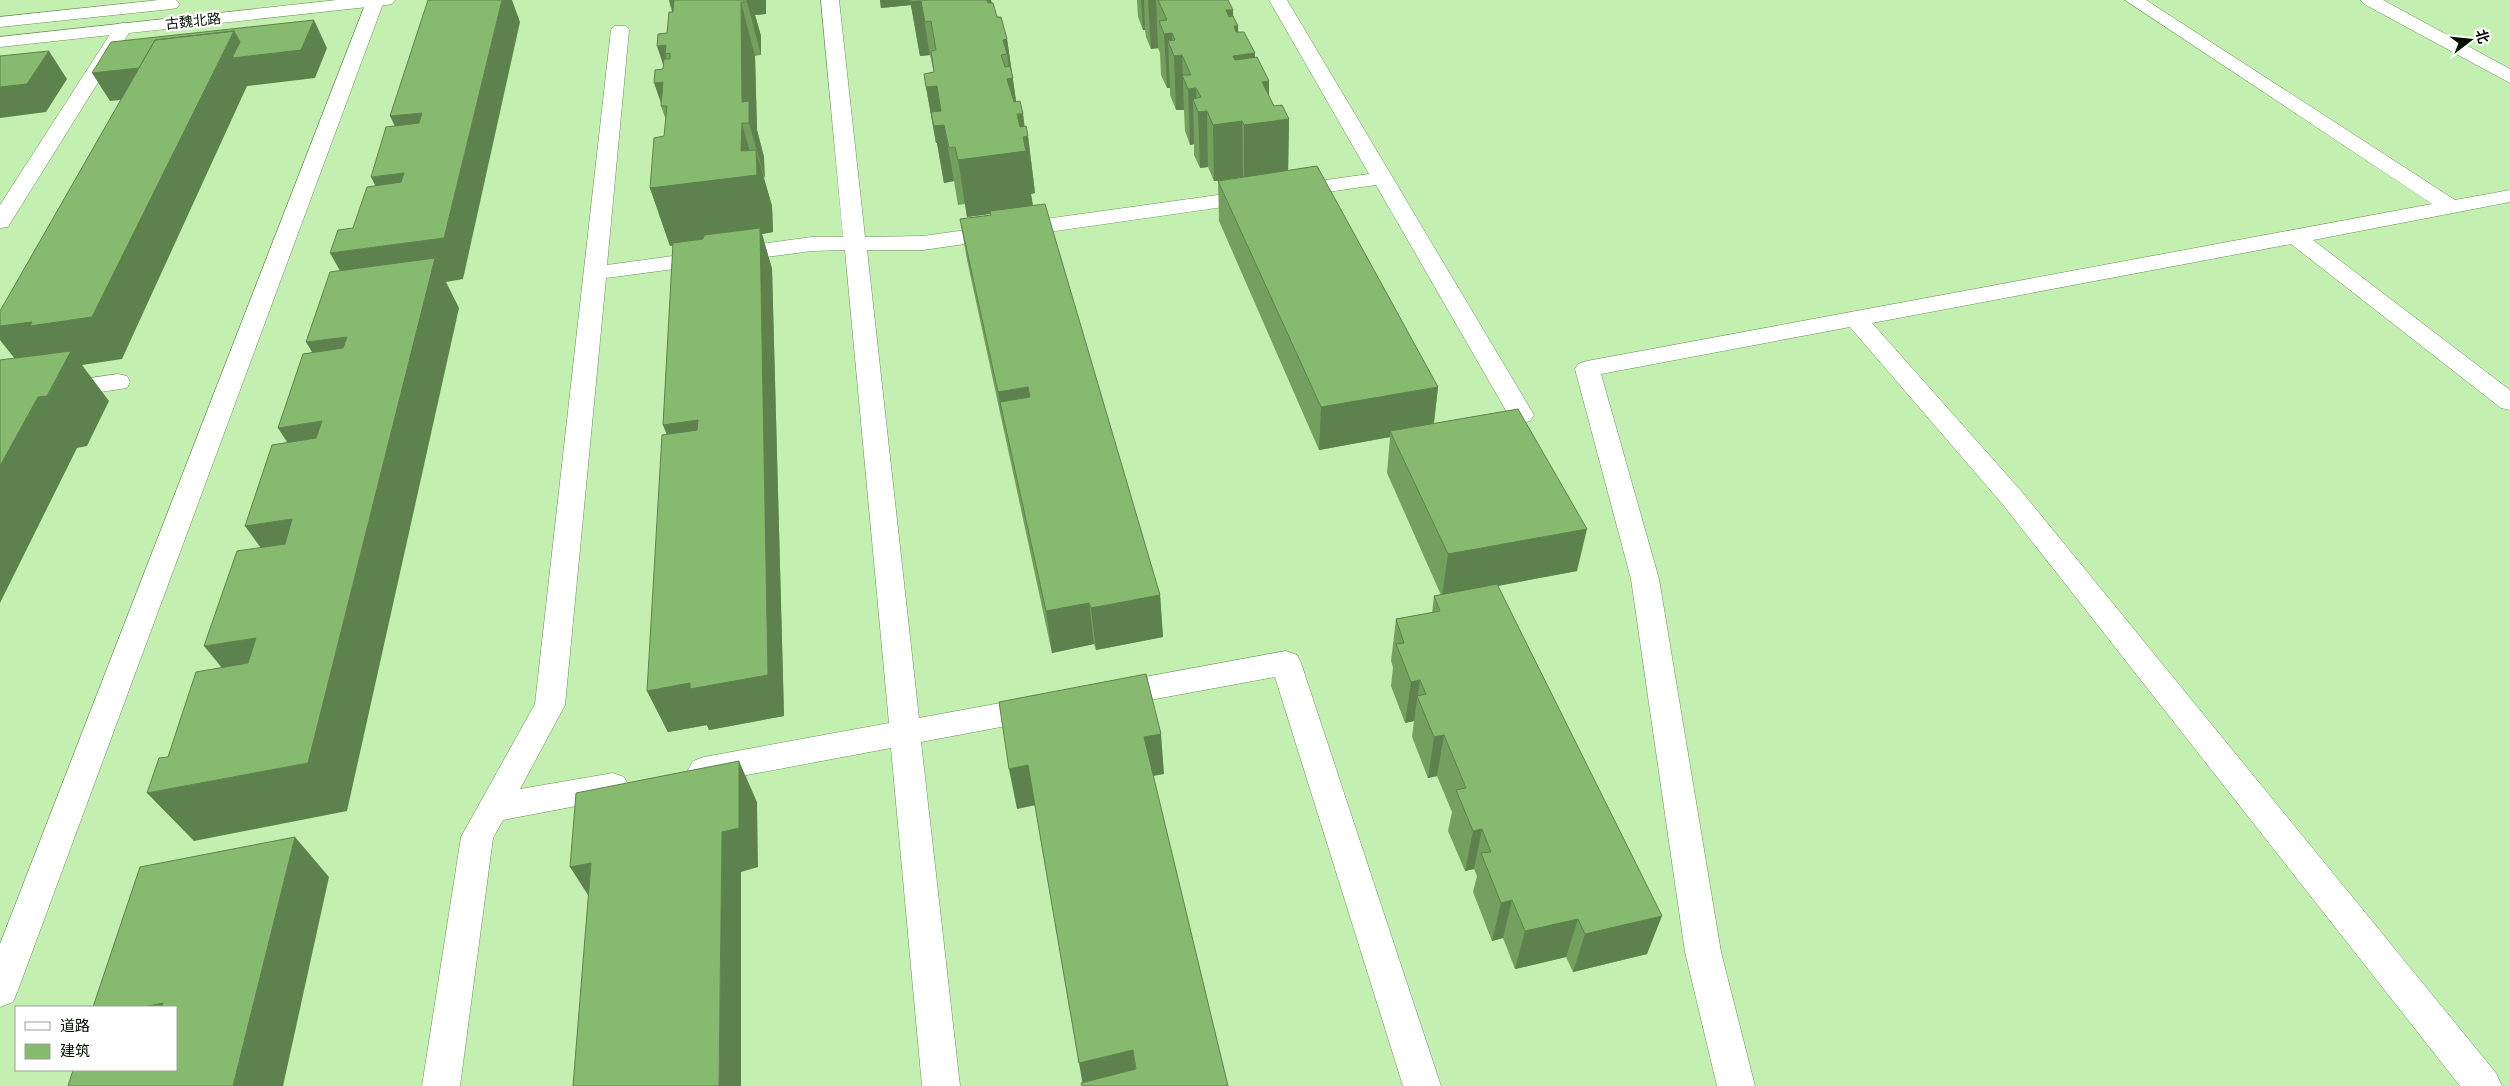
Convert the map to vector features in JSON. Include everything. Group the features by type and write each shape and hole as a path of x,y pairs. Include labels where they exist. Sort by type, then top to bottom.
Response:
{"street":[{"path":"830,0 941,1086"},
{"path":"1278,0 1521,415"},
{"path":"2134,0 2451,207"},
{"path":"2370,0 2510,77"},
{"path":"0,990 380,1"},
{"name":"古魏北路","path":"0,42 380,1"},
{"name":"古魏北路","path":"0,22 139,4 190,2"},
{"path":"0,222 123,28"},
{"path":"441,1086 477,836 550,706 620,30"},
{"path":"595,273 812,244 923,243 1382,178"},
{"path":"1736,1086 1703,952 1645,579 1587,369 2510,196"},
{"path":"2296,237 2510,402"},
{"path":"1856,319 2014,499 2483,1086"},
{"path":"0,399 118,382"},
{"path":"679,774 1286,663 1422,1086"},
{"path":"492,808 640,782"}],"building":[{"path":"428,0 502,0 444,238 330,253 338,230 353,228 367,187 401,182 404,173 371,177 386,127 419,123 422,113 390,116"},
{"path":"674,0 747,0 747,2 741,2 742,102 749,101 749,123 742,123 741,151 756,150 757,175 650,188 654,138 664,136 667,106 661,106 663,82 654,83 655,70 663,69 664,59 670,59 670,53 665,54 666,45 657,46 658,34 667,33 669,12 673,12"},
{"path":"910,0 987,0 988,3 993,3 997,17 1001,17 1007,39 1003,40 1007,54 1001,55 1005,67 1010,66 1013,78 1007,79 1014,102 1020,101 1023,114 1017,114 1020,127 1026,126 1028,136 1023,137 1026,151 958,160 955,147 949,148 944,125 934,126 931,112 941,111 937,86 926,87 924,74 934,72 931,51 936,50 931,21 925,22 921,1 910,2"},
{"path":"1158,0 1228,0 1233,10 1226,10 1229,17 1233,16 1238,26 1234,26 1236,32 1244,32 1255,53 1233,56 1235,60 1257,57 1269,81 1262,82 1274,106 1282,105 1289,119 1244,125 1242,121 1213,125 1207,111 1198,112 1193,99 1201,97 1196,88 1188,89 1182,75 1191,75 1182,55 1174,56 1168,41 1175,40 1172,33 1164,34 1159,21 1167,20"},
{"path":"314,20 301,50 232,58 240,42 234,31 155,40 139,68 92,73 111,42"},
{"path":"234,31 92,317 30,326 32,322 0,326 0,311 155,40"},
{"path":"49,51 27,84 0,87 0,56"},
{"path":"1317,166 1438,387 1321,407 1218,181"},
{"path":"1045,204 1160,595 1091,608 1089,603 1046,611 1000,402 1030,397 1028,387 998,392 960,219 991,215 990,211"},
{"path":"760,228 768,675 690,689 690,683 647,691 662,435 697,430 698,420 663,425 673,243 703,239 704,235"},
{"path":"435,258 308,763 147,793 159,758 168,757 196,672 248,663 256,638 204,646 237,551 285,544 292,519 245,526 272,445 316,438 322,421 278,428 303,354 343,348 347,337 306,342 330,272"},
{"path":"71,351 47,396 38,397 0,466 0,360"},
{"path":"1518,409 1587,529 1448,554 1390,431"},
{"path":"1497,584 1662,916 1585,934 1578,919 1525,931 1512,900 1501,903 1481,853 1491,852 1482,829 1473,831 1456,790 1466,788 1444,735 1434,737 1417,696 1426,694 1420,680 1411,682 1396,644 1404,643 1396,619 1440,611 1434,596"},
{"path":"1146,674 1161,734 1144,737 1228,1086 1082,1086 1081,1083 1136,1069 1133,1050 1079,1063 1028,765 1009,769 999,702"},
{"path":"739,761 739,828 722,832 719,1086 573,1086 591,863 570,867 576,793"},
{"path":"295,837 233,1086 68,1086 73,1071 178,1071 178,1006 162,1006 163,1003 148,1006 93,1006 140,867"}]}
